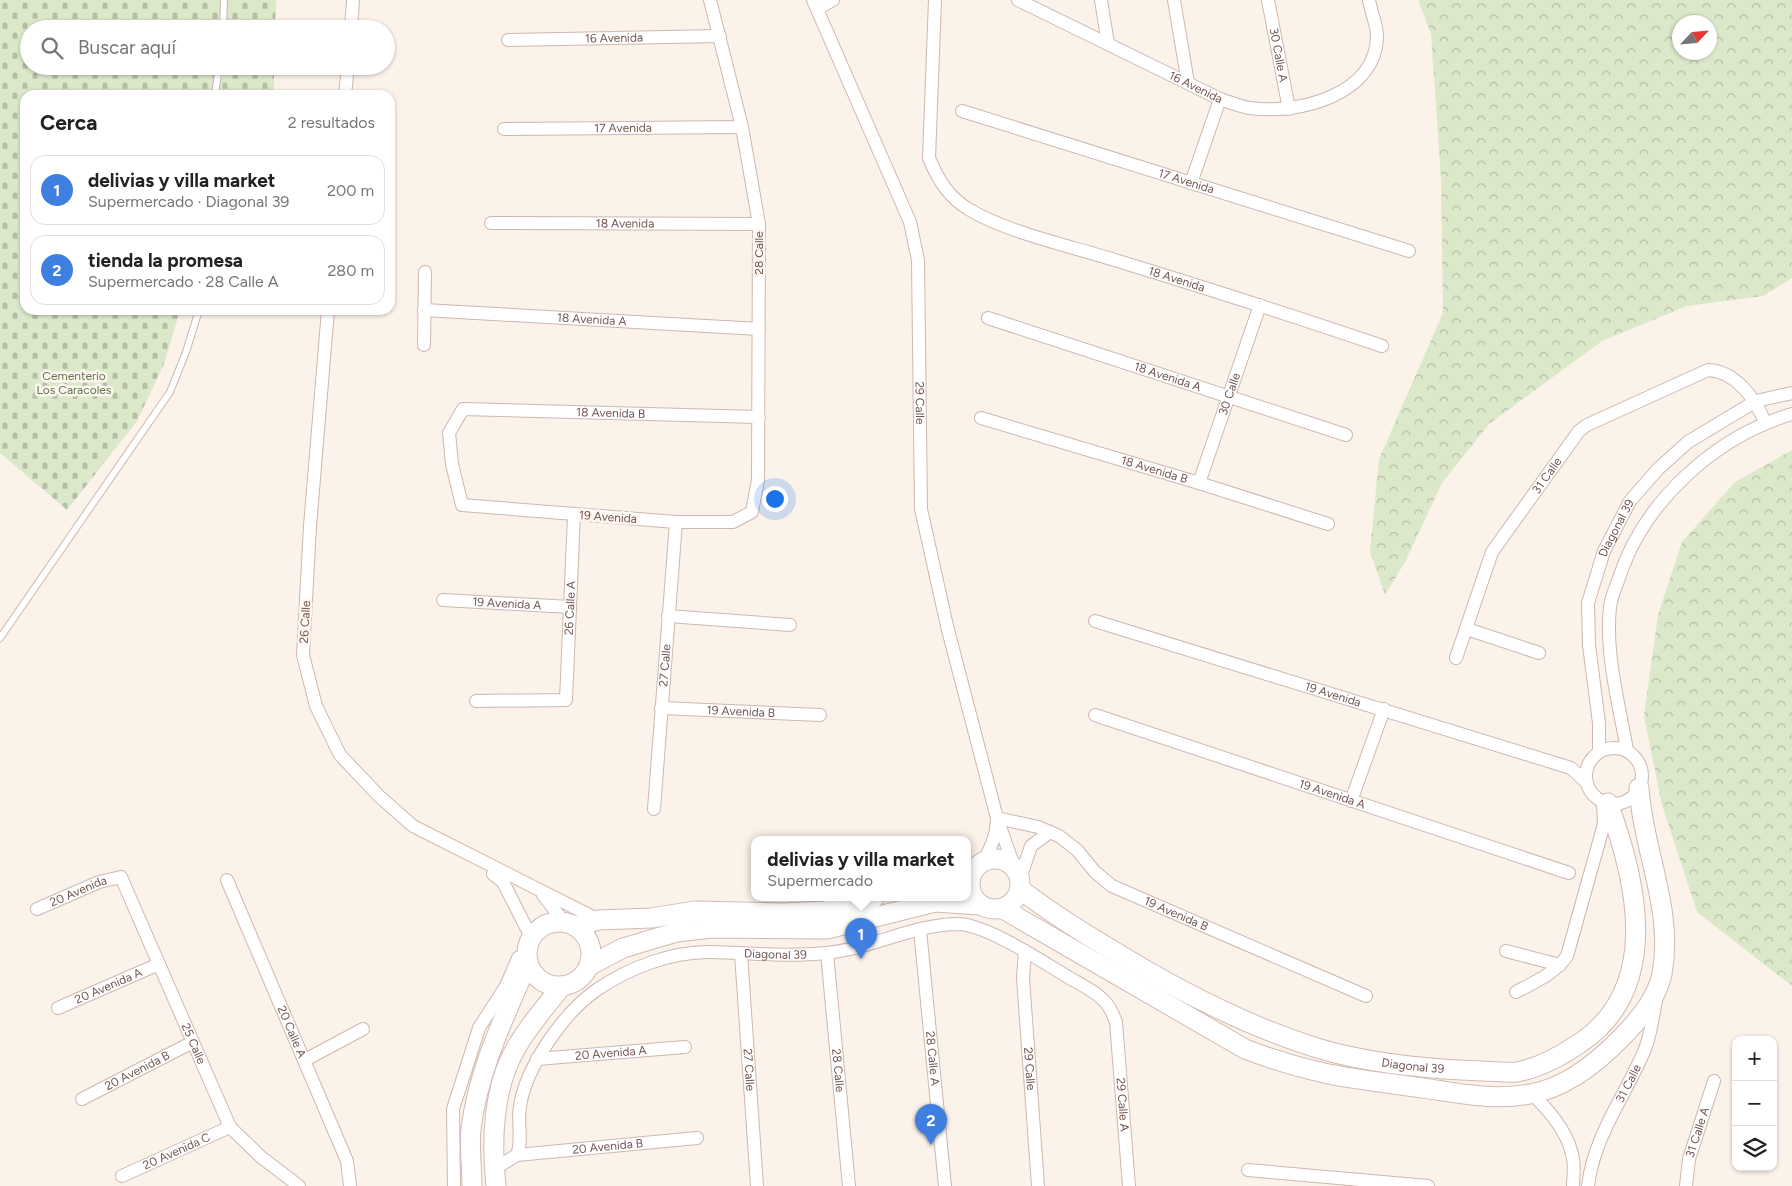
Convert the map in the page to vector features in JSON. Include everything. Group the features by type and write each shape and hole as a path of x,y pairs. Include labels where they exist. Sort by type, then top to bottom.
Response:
{"street":[{"path":"352,20 353,0"},
{"name":"28 Calle","path":"710,0 742,127 759,224 758,480 752,512"},
{"path":"815,5 833,0"},
{"name":"18 Avenida","path":"935,0 929,158 936,175 951,196 971,211 1017,230 1260,305 1382,346"},
{"name":"16 Avenida","path":"1018,0 1220,99 1249,108 1289,109 1319,102 1338,94 1355,81 1372,60 1377,34 1369,0"},
{"path":"1101,0 1108,44"},
{"path":"1174,0 1188,83"},
{"name":"30 Calle A","path":"1268,0 1289,109"},
{"name":"29 Calle","path":"815,5 910,222 918,260 921,509 947,626 997,818 1018,879"},
{"name":"16 Avenida","path":"508,40 720,36"},
{"path":"346,90 347,75"},
{"path":"1191,183 1220,99"},
{"name":"17 Avenida","path":"962,111 1409,251"},
{"name":"17 Avenida","path":"504,129 742,127"},
{"name":"18 Avenida","path":"491,223 759,224"},
{"path":"424,345 425,272"},
{"name":"30 Calle","path":"1200,483 1260,305"},
{"name":"18 Avenida A","path":"424,310 759,329"},
{"name":"26 Calle","path":"328,315 310,526 303,655 316,706 340,756 380,797 414,826 475,859 599,920"},
{"name":"18 Avenida A","path":"988,318 1229,395 1346,435"},
{"name":"31 Calle","path":"1456,658 1492,552 1579,431 1587,425 1708,370 1726,375 1756,401"},
{"name":"Diagonal 39","path":"1599,752 1599,723 1589,645 1588,602 1604,551 1630,501 1658,469 1688,442 1756,401 1792,393"},
{"path":"1756,401 1765,422"},
{"name":"18 Avenida B","path":"462,506 452,464 449,433 463,410 759,417"},
{"name":"Diagonal 39","path":"1627,750 1609,645 1610,606 1625,558 1648,519 1675,485 1725,446 1765,422 1792,414"},
{"name":"18 Avenida B","path":"981,418 1200,483 1328,524"},
{"name":"19 Avenida","path":"462,506 676,522 733,522 752,512"},
{"name":"26 Calle A","path":"476,701 566,700 574,515"},
{"name":"27 Calle","path":"654,809 676,522"},
{"name":"19 Avenida A","path":"443,600 570,607"},
{"path":"668,616 790,625"},
{"name":"19 Avenida","path":"1095,621 1571,768 1587,783"},
{"path":"1467,629 1539,653"},
{"name":"19 Avenida B","path":"662,708 820,715"},
{"path":"1351,801 1384,710"},
{"name":"19 Avenida A","path":"1095,715 1569,873"},
{"path":"1571,768 1589,763 1599,752 1611,748 1627,750 1638,761 1641,769 1642,779 1639,788 1632,798 1624,802 1605,802 1595,796 1587,783 1589,763"},
{"name":"Diagonal 39","path":"1003,909 1245,1049 1276,1060 1326,1074 1494,1098 1532,1094 1567,1081 1599,1061 1642,1017 1661,977 1665,943 1661,895 1641,818 1639,788"},
{"path":"1516,992 1560,965 1567,956 1604,824 1605,802"},
{"name":"Diagonal 39","path":"1018,879 1047,910 1154,976 1258,1027 1318,1048 1378,1061 1449,1070 1516,1072 1555,1059 1594,1034 1619,1004 1635,962 1635,904 1625,854 1605,802"},
{"name":"29 Calle","path":"974,870 989,852 996,832 997,818"},
{"name":"19 Avenida B","path":"997,818 1050,832 1068,841 1095,872 1112,886 1366,996"},
{"path":"971,892 980,905 987,909 1003,909 1014,901 1018,879 1030,846 1050,832"},
{"name":"26 Calle","path":"475,859 503,882 529,951"},
{"path":"974,870 988,860 1003,860 1018,879"},
{"name":"20 Avenida","path":"37,909 99,882 121,877"},
{"name":"25 Calle","path":"121,877 230,1127 260,1157 299,1186"},
{"name":"20 Calle A","path":"227,880 347,1161 350,1186"},
{"name":"26 Calle","path":"542,892 569,924"},
{"path":"472,1186 471,1129 480,1088 492,1047 529,951 545,925 651,918 695,911 783,914 825,911 863,901"},
{"name":"Diagonal 39","path":"588,966 623,948 677,932 711,928 827,929 934,902 980,905"},
{"path":"495,1178 493,1132 500,1091 515,1049 536,1018 562,986 578,979 588,966 591,955 589,944 584,933 569,924"},
{"name":"Diagonal 39","path":"517,1156 520,1106 536,1059 563,1022 594,992 628,971 674,956 710,952 740,954 827,953 920,930 961,924 994,935 1100,997 1111,1008 1116,1022"},
{"name":"28 Calle A","path":"920,930 945,1186"},
{"path":"529,951 533,972 541,980 551,985 562,986"},
{"path":"454,1186 453,1109 479,1028 506,986 518,958 529,951"},
{"path":"1506,951 1560,965"},
{"name":"29 Calle","path":"1025,952 1023,978 1038,1186"},
{"name":"28 Calle","path":"827,953 849,1186"},
{"name":"27 Calle","path":"740,954 757,1186"},
{"name":"20 Avenida A","path":"58,1008 159,964"},
{"name":"31 Calle","path":"1588,1186 1589,1173 1606,1122 1625,1092 1646,1046 1661,977"},
{"name":"29 Calle A","path":"1116,1022 1129,1186"},
{"path":"305,1060 363,1029"},
{"name":"20 Avenida B","path":"82,1099 193,1042"},
{"name":"20 Avenida A","path":"536,1059 685,1047"},
{"name":"31 Calle A","path":"1686,1186 1689,1159 1714,1081"},
{"path":"1532,1094 1544,1105 1563,1131 1573,1159 1573,1186"},
{"name":"20 Avenida C","path":"122,1176 230,1127"},
{"name":"20 Avenida B","path":"517,1156 697,1138"},
{"path":"495,1178 517,1156"},
{"path":"1248,1170 1428,1186"}],"lane":[{"path":"223,20 224,0"},
{"path":"216,90 218,75"},
{"path":"0,638 170,392 186,352 197,315"}],"green space":[{"name":"Cementerio Los Caracoles","path":"0,0 276,0 275,20 20,20 20,75 274,75 274,90 20,90 20,315 179,315 164,364 137,421 67,510 0,453"},
{"path":"1418,0 1792,0 1792,278 1763,296 1687,306 1602,341 1489,424 1442,483 1405,562 1385,595 1370,551 1379,459 1443,313 1441,178 1431,34"},
{"path":"1792,450 1792,986 1697,912 1662,805 1644,716 1658,615 1682,542 1735,482"}],"place":[{"name":"delivias y villa market","path":"861,959"},
{"name":"tienda la promesa","path":"931,1145"}]}
